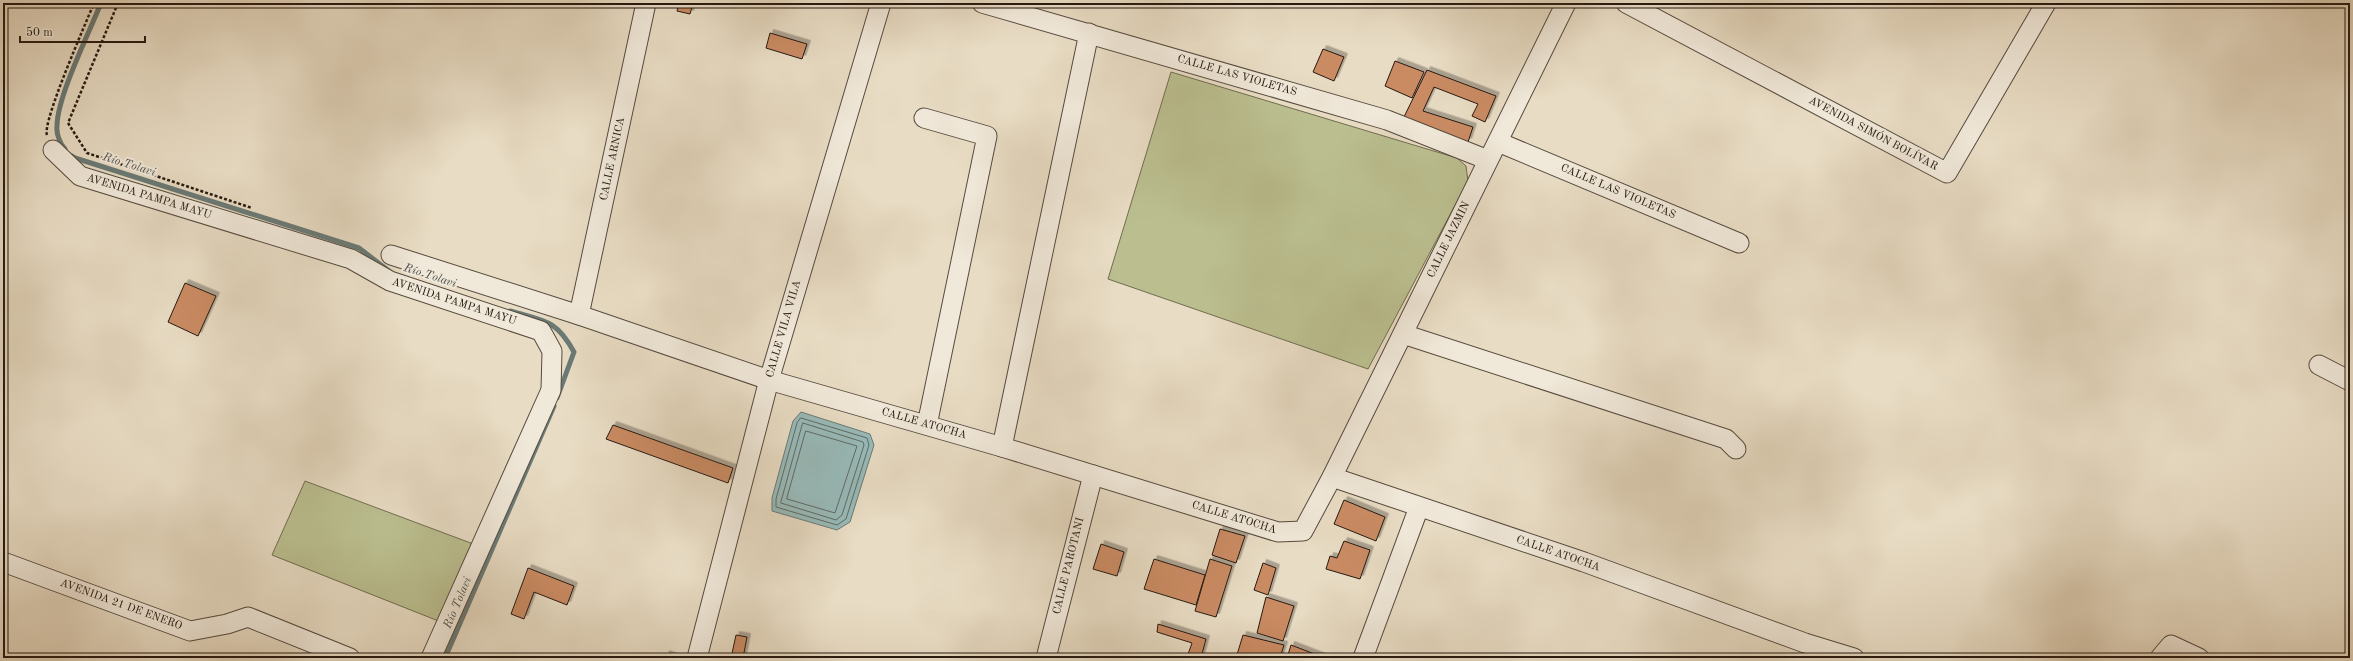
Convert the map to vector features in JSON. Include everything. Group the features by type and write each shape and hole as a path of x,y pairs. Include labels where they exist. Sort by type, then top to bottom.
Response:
{"street":[{"name":"CALLE ARNICA","path":"579,315 646,3"},
{"name":"CALLE VILA VILA","path":"697,658 769,380 881,3"},
{"name":"CALLE LAS VIOLETAS","path":"982,3 1386,120 1488,160"},
{"name":"CALLE JAZMIN","path":"1332,477 1566,3"},
{"name":"AVENIDA SIMÓN BOLÍVAR","path":"1626,3 1946,173 2046,3"},
{"path":"1002,447 1089,33"},
{"path":"924,118 987,136 927,425"},
{"name":"CALLE LAS VIOLETAS","path":"1498,142 1739,243"},
{"name":"AVENIDA PAMPA MAYU","path":"53,150 80,176 351,259 390,281 541,331 552,351 551,390 432,658"},
{"path":"391,255 579,315"},
{"name":"CALLE ATOCHA","path":"579,315 769,380 1002,447 1278,532 1303,531 1332,477 1419,508 1584,562 1737,618 1854,658"},
{"path":"1403,334 1726,439 1736,449"},
{"path":"2319,365 2350,381"},
{"name":"CALLE PAROTANI","path":"1046,658 1093,475"},
{"path":"1363,658 1419,508"},
{"name":"AVENIDA 21 DE ENERO","path":"6,563 190,631 227,624 248,617 350,658"},
{"path":"2160,658 2171,645 2199,658"}],"path":[{"path":"53,150 46,131 94,3"},
{"name":"AVENIDA PAMPA MAYU","path":"118,3 68,123 87,153 258,210"}],"green space":[{"path":"1171,72 1457,158 1466,166 1468,181 1368,369 1108,279"},
{"path":"305,481 476,545 441,622 272,555"}],"water":[{"path":"801,412 870,434 874,445 850,522 837,530 772,511 772,498 793,421"}],"building":[{"path":"679,3 693,3 690,14 677,11"},
{"path":"770,33 807,44 802,59 766,48"},
{"path":"1323,49 1344,57 1334,81 1313,72"},
{"path":"1395,61 1424,72 1412,98 1385,86"},
{"path":"1427,70 1496,96 1485,122 1472,116 1478,104 1434,87 1423,111 1473,127 1468,142 1402,121"},
{"path":"185,283 216,296 198,336 168,322"},
{"path":"613,425 733,468 728,483 606,439"},
{"path":"1344,500 1385,517 1376,541 1334,524"},
{"path":"1220,529 1245,536 1236,563 1212,555"},
{"path":"1344,541 1370,550 1360,579 1326,569 1330,556 1337,558"},
{"path":"1101,544 1124,552 1117,576 1093,569"},
{"path":"1154,559 1205,575 1196,605 1144,589"},
{"path":"1210,559 1232,566 1216,617 1195,611"},
{"path":"1263,563 1276,568 1268,595 1254,590"},
{"path":"528,568 574,586 567,605 534,592 524,619 511,614"},
{"path":"1266,597 1294,606 1283,641 1257,633"},
{"path":"1158,624 1206,639 1201,658 1187,657 1192,643 1157,632"},
{"path":"736,635 747,637 743,658 731,658"},
{"path":"1243,635 1284,645 1280,658 1236,658"},
{"path":"1291,645 1325,658 1287,658"},
{"path":"666,654 677,658 665,658"}],"waterway":[{"name":"Río Tolavi","path":"65,149 57,132 58,114 68,82 101,3"},
{"name":"Río Tolavi","path":"72,156 359,248 389,271"},
{"name":"Río Tolavi","path":"510,311 540,320 555,327 574,352 557,398"},
{"name":"Río Tolavi","path":"445,658 554,406"}]}
